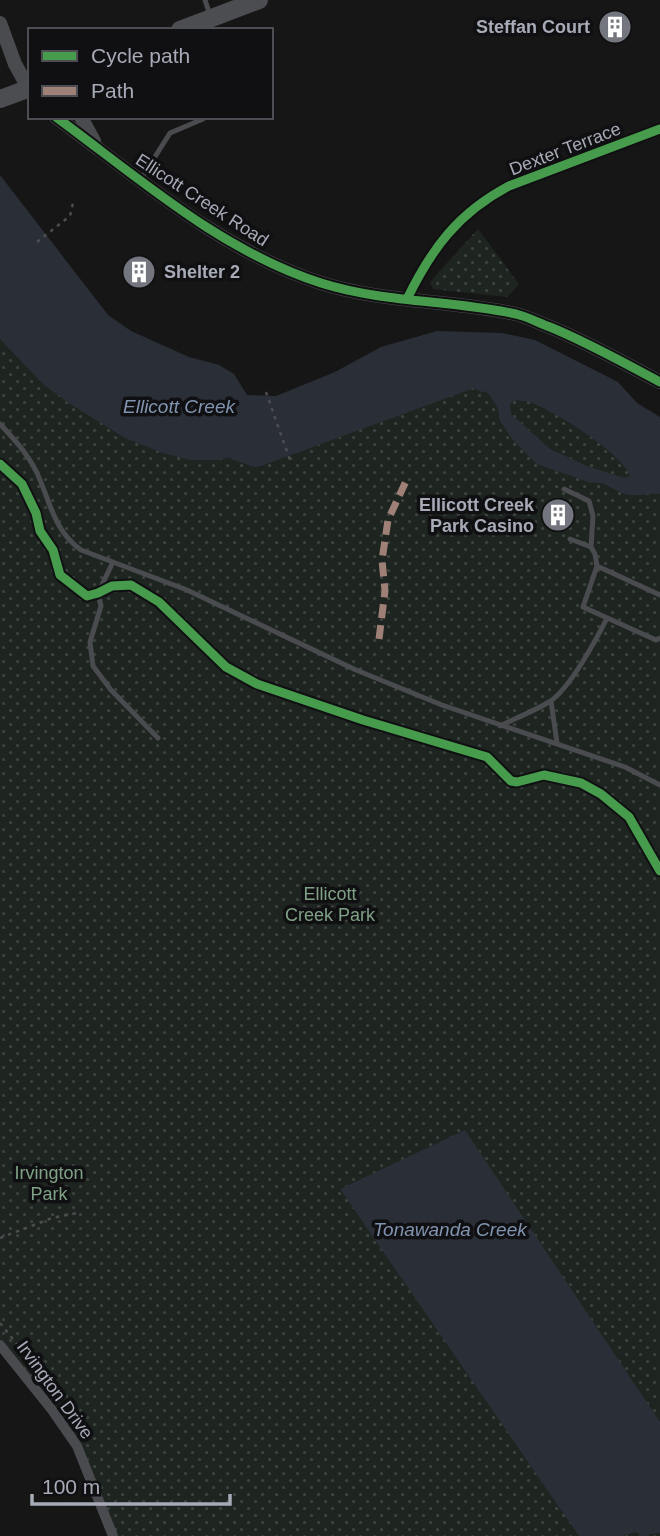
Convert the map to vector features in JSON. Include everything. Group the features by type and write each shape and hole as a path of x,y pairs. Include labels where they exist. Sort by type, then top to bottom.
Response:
{"main road":[{"path":"185,28 249,2"},
{"path":"0,99 28,89"}],"street":[{"path":"0,23 15,64 28,87"},
{"name":"Ellicott Creek Road","path":"59,119 139,180 215,232 264,260 322,283 370,294 474,306 519,315 581,340 660,382"},
{"path":"82,119 91,139 104,152"},
{"name":"Dexter Terrace","path":"408,299 421,271 439,244 470,211 489,197 509,186 660,130"},
{"name":"Irvington Drive","path":"0,1345 52,1410 77,1447 113,1536"}],"lane":[{"path":"205,0 212,18"},
{"path":"139,180 170,133 198,119"},
{"path":"0,424 23,449 37,472 46,500 68,541 81,550 187,590 356,670 500,726 625,766 660,785"},
{"path":"564,489 589,501 593,516 592,547 597,566 583,607 656,640 660,638"},
{"path":"570,539 592,547"},
{"path":"113,562 98,593 101,606 90,642 93,666 111,690 158,738"},
{"path":"597,566 660,595"},
{"path":"500,726 551,701 567,684 607,618"},
{"path":"551,701 558,743"}],"path":[{"path":"37,242 70,216 73,203"},
{"path":"266,393 291,463"},
{"path":"0,1238 52,1218 78,1213"},
{"path":"0,1323 40,1373"}],"green space":[{"path":"478,229 519,284 507,297 433,289 430,282"},
{"name":"Ellicott Creek Park","path":"0,250 95,399 255,455 475,375 641,452 660,465 660,1536 113,1536 77,1446 0,1345"}],"water":[{"name":"Ellicott Creek","path":"0,175 108,315 131,331 189,357 219,365 234,374 247,395 276,396 335,372 381,347 437,331 502,333 535,340 618,382 637,403 660,417 660,494 625,494 601,483 591,483 537,464 512,439 500,421 498,408 488,393 479,387 447,382 421,385 378,404 371,415 325,434 218,460 189,460 125,438 70,404 43,384 0,339","holes":["516,400 543,408 587,434 615,456 630,476 624,478 587,466 550,449 511,414 510,404"]},
{"name":"Tonawanda Creek","path":"465,1130 660,1422 660,1533 649,1536 641,1536 636,1532 622,1536 579,1536 340,1189"}],"waterway":[{"name":"Ellicott Creek","path":"219,442 256,455 475,375 484,380"}],"marked path":[{"path":"379,639 385,591 382,560 388,520 407,479"}],"cycle path":[{"path":"59,119 182,211 249,252 284,269 345,290 520,315 579,340 660,382"},
{"path":"407,299 426,264 448,233 491,197 509,186 660,129"},
{"path":"0,464 22,484 36,513 40,531 53,550 60,575 87,596 112,586 131,585 159,602 226,667 257,684 363,720 487,757 511,781 544,775 581,783 601,794 629,817 660,871"}],"place":[{"name":"Steffan Court","path":"615,27"},
{"name":"Shelter 2","path":"139,272"},
{"name":"Ellicott Creek Park Casino","path":"558,515"}],"park label":[{"name":"Irvington Park","path":"49,1183"}]}
